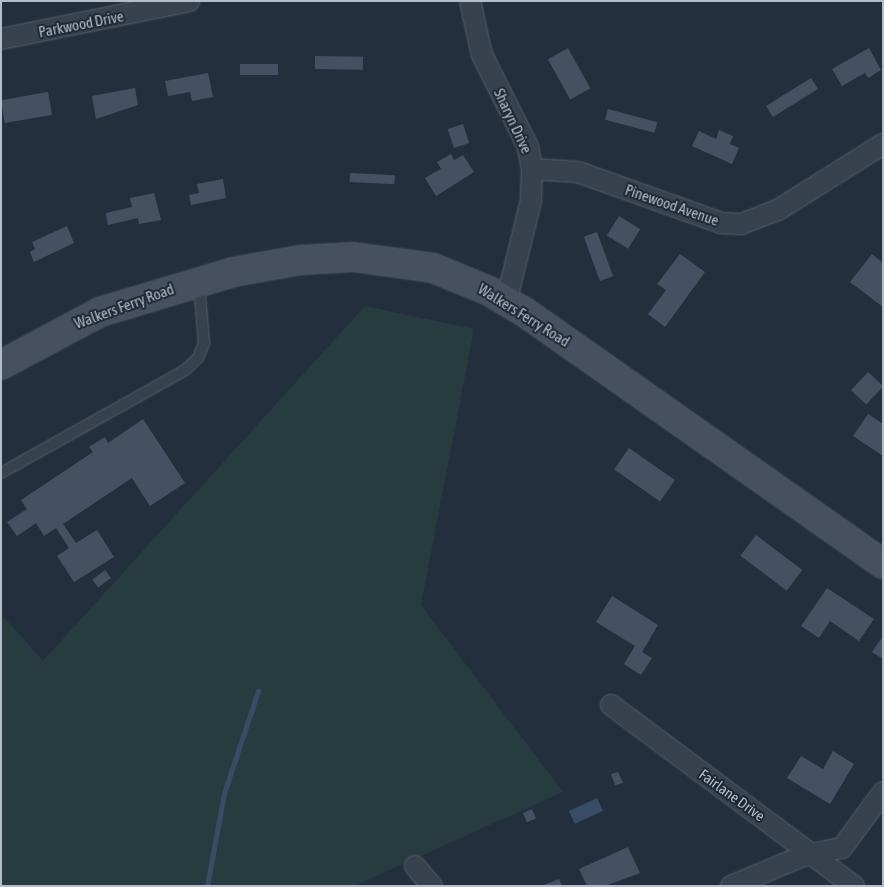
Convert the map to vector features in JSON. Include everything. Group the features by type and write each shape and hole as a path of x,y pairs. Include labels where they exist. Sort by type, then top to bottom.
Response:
{"street":[{"name":"Parkwood Drive","path":"1,39 189,1"},
{"name":"Sharyn Drive","path":"470,1 482,55 528,147 532,169 532,201 506,302"},
{"name":"Pinewood Avenue","path":"532,169 578,172 721,223 741,224 778,210 883,144"},
{"name":"Walkers Ferry Road","path":"1,365 74,324 199,280 301,260 385,259 457,276 506,302 883,564"},
{"name":"Fairlane Drive","path":"611,705 854,886"},
{"path":"731,886 813,854 842,848 883,792"},
{"path":"415,866 432,886"}],"lane":[{"path":"1,473 185,370 198,358 204,343 199,280"}],"green space":[{"path":"365,306 474,329 421,605 563,792 354,886 1,886 1,614 43,661"}],"water":[{"path":"597,798 603,811 575,824 569,811"}],"building":[{"path":"568,48 590,88 570,99 548,59"},
{"path":"869,48 881,70 868,78 865,73 842,86 832,69"},
{"path":"315,56 363,57 363,70 315,69"},
{"path":"240,64 278,64 278,75 240,75"},
{"path":"208,73 213,97 192,101 190,92 168,96 165,81"},
{"path":"811,78 818,89 773,117 766,106"},
{"path":"135,88 138,105 96,119 92,96"},
{"path":"48,92 52,115 5,123 1,100"},
{"path":"608,109 657,122 654,133 605,120"},
{"path":"463,124 469,143 454,148 448,129"},
{"path":"719,130 733,136 730,144 739,148 732,164 692,146 699,131 716,139"},
{"path":"451,154 454,160 463,155 474,172 436,196 425,178 441,169 437,162"},
{"path":"350,173 395,175 394,184 350,182"},
{"path":"223,179 226,198 191,205 189,195 199,193 197,184"},
{"path":"154,193 161,220 139,224 138,218 108,225 106,213 132,207 130,198"},
{"path":"619,216 640,229 628,249 607,236"},
{"path":"67,226 74,243 34,262 30,252 35,249 32,242"},
{"path":"597,232 613,276 600,281 584,237"},
{"path":"680,254 705,272 665,327 648,314 666,290 657,284"},
{"path":"872,254 883,263 883,307 850,282"},
{"path":"868,372 883,387 866,405 851,390"},
{"path":"868,414 883,424 883,456 853,436"},
{"path":"143,419 185,483 150,506 132,478 63,524 76,543 97,530 114,557 74,582 57,556 69,548 56,528 44,536 36,523 17,536 7,522 27,509 21,500 93,452 89,447 105,437 108,443"},
{"path":"629,448 675,480 660,501 614,469"},
{"path":"756,535 802,570 787,591 740,556"},
{"path":"105,570 111,578 98,588 92,580"},
{"path":"827,588 874,619 859,641 830,621 819,638 801,626"},
{"path":"612,596 658,625 642,652 652,658 641,675 624,664 635,646 596,622"},
{"path":"883,636 883,659 872,652"},
{"path":"833,751 854,764 830,804 787,778 801,756 823,769"},
{"path":"618,772 623,783 615,785 611,774"},
{"path":"532,809 536,818 527,822 523,813"},
{"path":"628,847 640,873 605,886 587,886 579,869"},
{"path":"559,879 562,886 541,886"}],"waterway":[{"path":"207,886 224,793 258,691"}]}
